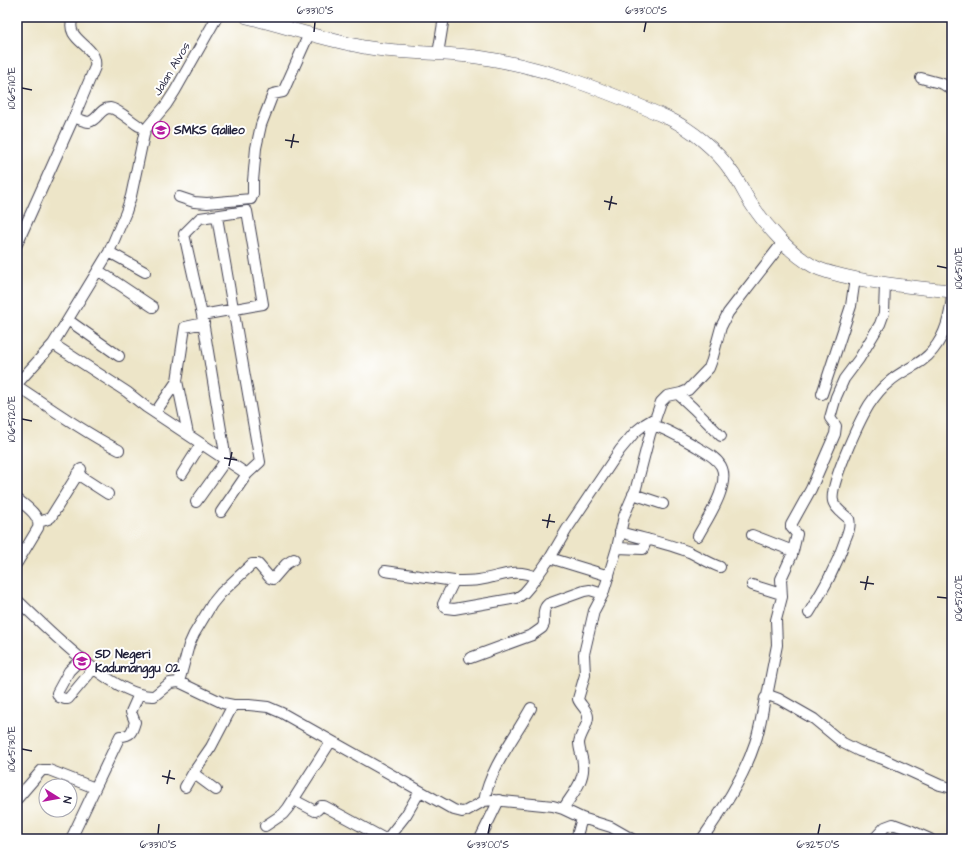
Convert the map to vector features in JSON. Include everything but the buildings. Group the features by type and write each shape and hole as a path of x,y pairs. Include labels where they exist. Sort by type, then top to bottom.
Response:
{"main road":[{"path":"247,17 278,21 309,34 368,48 483,58 535,68 568,78 670,120 711,147 731,170 753,208 783,242 797,255 813,266 835,274 885,284 952,291"}],"street":[{"path":"17,244 95,67 96,61 94,55 73,34 71,27 73,17"},
{"name":"Jalan Alvos","path":"142,128 166,105 217,17"},
{"path":"438,54 444,17"},
{"path":"179,197 194,202 207,204 251,198 253,194 256,148 261,125 273,94 282,92 309,34"},
{"path":"921,78 943,84 952,90"},
{"path":"74,117 88,122 104,110 110,108 142,128 131,196 110,252 52,344 17,385 73,424 102,442 119,450"},
{"path":"188,434 177,381 185,327 203,319 233,310 263,304 247,212 200,218 184,234 203,319 226,460 196,502"},
{"path":"217,216 260,462 247,474 222,512"},
{"path":"563,809 581,781 583,773 579,743 588,721 588,715 579,702 578,697 586,675 584,654 594,611 603,594 609,576 626,510 639,478 654,422 664,399 669,395 678,394 688,390 709,368 719,333 728,312 783,242"},
{"path":"110,252 145,272"},
{"path":"99,270 153,307"},
{"path":"822,394 851,306 855,278"},
{"path":"702,839 735,789 755,743 776,645 776,620 780,606 781,580 793,551 797,534 791,525 811,489 835,434 836,426 830,418 836,397 844,379 859,359 880,324 884,313 885,284"},
{"path":"809,613 828,583 839,558 850,526 849,519 835,506 833,498 835,484 841,466 859,424 868,406 881,389 890,381 923,360 934,349 948,322 952,296"},
{"path":"68,320 119,356"},
{"path":"52,344 127,392 155,413 247,474"},
{"path":"155,413 177,381"},
{"path":"678,394 721,436"},
{"path":"654,422 712,456 721,465 723,478 722,487 716,502 698,536"},
{"path":"454,581 443,604 446,608 454,609 517,598 524,593 550,558 567,529 620,450 635,432 654,422"},
{"path":"182,474 201,444"},
{"path":"39,522 51,517 79,472 108,494"},
{"path":"633,494 664,504"},
{"path":"17,499 39,522 38,528 17,563"},
{"path":"620,532 688,552 710,564 720,567"},
{"path":"752,534 793,551"},
{"path":"616,548 643,549 647,539"},
{"path":"550,558 609,576"},
{"path":"179,682 189,645 194,634 212,604 221,593 252,564 258,564 270,578 273,579 286,564 294,559"},
{"path":"385,571 454,581 480,580 498,575 522,572 536,578"},
{"path":"752,585 781,594"},
{"path":"470,658 538,632 544,624 544,610 545,606 548,604 584,591 590,590 603,594"},
{"path":"17,600 94,668 116,684 139,694 154,696 170,683 179,682 223,703 233,705 261,706 275,709 459,812 466,811 484,801 499,800 553,806 582,818 611,827 632,839"},
{"path":"82,658 69,671 58,693 59,697 68,699 94,668"},
{"path":"71,839 120,736 127,736 133,728 135,722 131,712 139,694"},
{"path":"766,696 772,696 779,699 814,719 843,743 859,751 883,759 952,788"},
{"path":"185,787 211,747 233,705"},
{"path":"484,801 489,782 499,761 531,708"},
{"path":"265,826 283,814 294,800 331,741"},
{"path":"17,799 40,771 45,770 95,788"},
{"path":"193,773 216,790"},
{"path":"294,800 315,811 321,806 324,806 386,839 406,815 420,791"},
{"path":"480,839 499,800"},
{"path":"576,839 582,818"},
{"path":"874,839 885,828 893,824 930,839"}],"place":[{"name":"SMKS Galileo","path":"161,130"},
{"name":"SD Negeri Kadumanggu 02","path":"82,661"}]}
